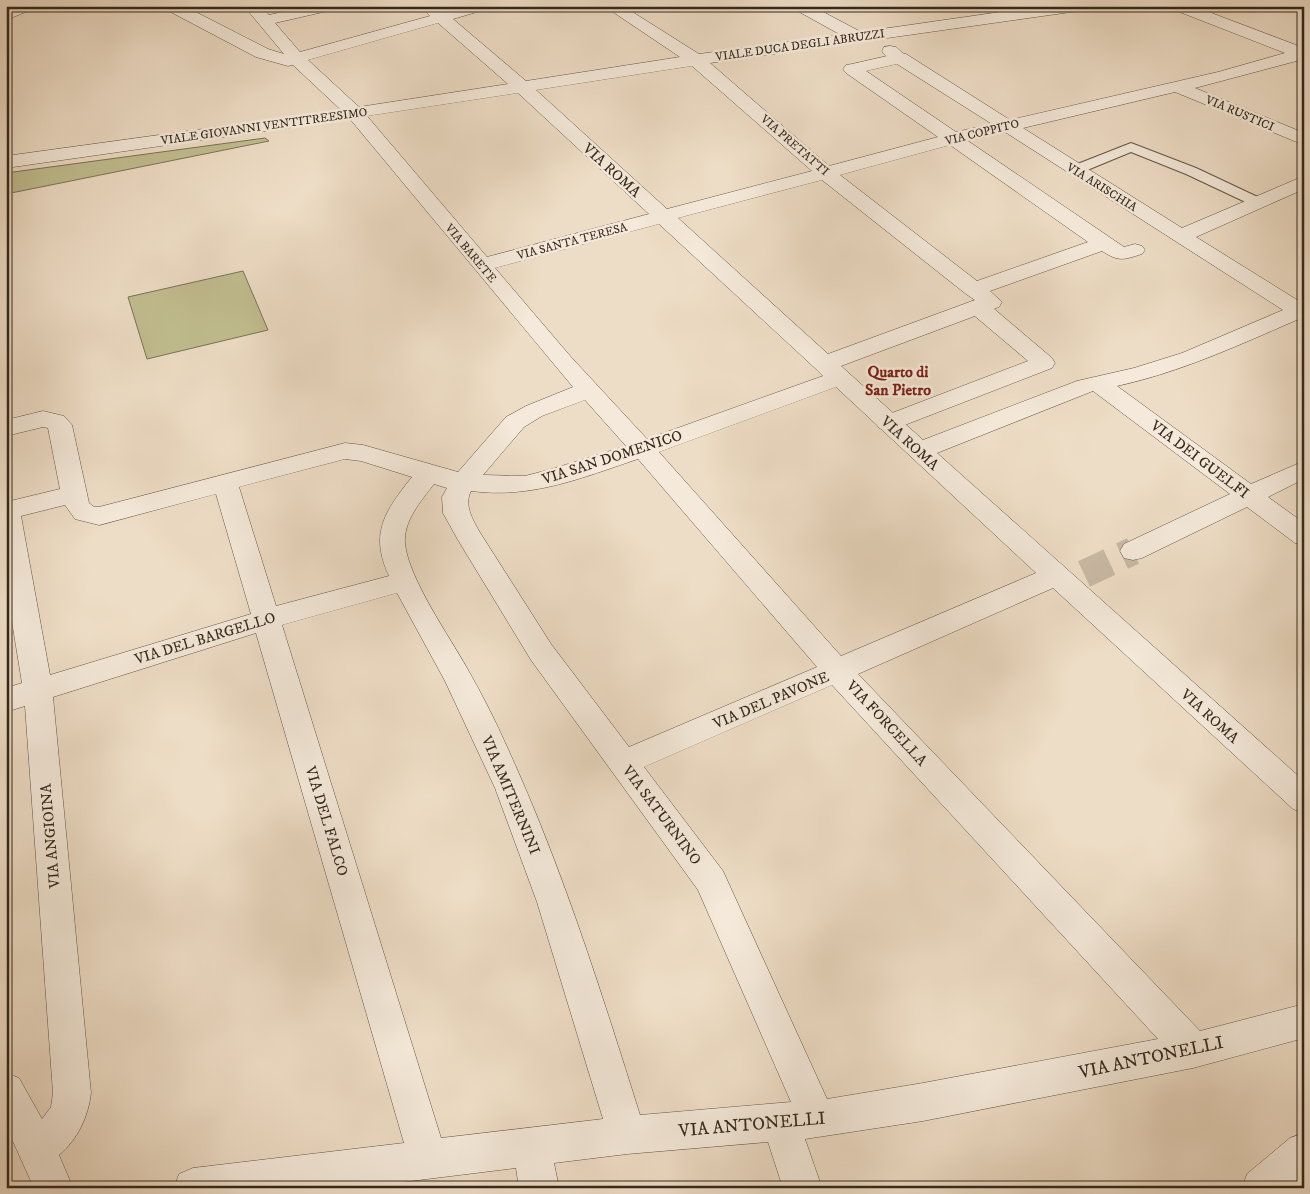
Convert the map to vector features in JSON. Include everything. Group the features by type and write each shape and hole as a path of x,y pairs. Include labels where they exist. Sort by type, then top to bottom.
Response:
{"street":[{"path":"6,15 27,6"},
{"path":"171,6 265,54 282,60 297,59 434,12 481,6"},
{"name":"VIA BARETE","path":"252,6 297,59 356,113 481,265 588,390"},
{"path":"265,21 330,6"},
{"name":"VIA PRETATTI","path":"612,6 696,60 826,173 976,298 1044,363 888,423"},
{"path":"800,6 858,37"},
{"name":"VIALE DUCA DEGLI ABRUZZI","path":"522,87 696,60 1078,6"},
{"path":"1178,6 1278,44 1303,48"},
{"name":"VIA ROMA","path":"434,12 522,87 919,451 1068,578 1304,800"},
{"name":"VIA COPPITO","path":"663,217 952,139 1176,86 1303,48"},
{"name":"VIA ARISCHIA","path":"952,139 852,69 895,55 1004,126 1302,312"},
{"name":"VIA RUSTICI","path":"1176,86 1304,140"},
{"name":"VIALE GIOVANNI VENTITREESIMO","path":"6,162 356,113 522,87"},
{"path":"952,139 1120,254 1135,250"},
{"path":"1180,236 1304,182"},
{"name":"VIA SANTA TERESA","path":"481,265 663,217"},
{"name":"VIA SAN DOMENICO","path":"74,494 78,509 92,516 105,515 345,451 364,453 428,474 463,482 505,485 542,481 643,449 832,371 976,298 1104,243"},
{"path":"919,451 1097,383 1197,355 1302,312"},
{"name":"VIA DEI GUELFI","path":"1097,383 1304,536"},
{"path":"463,482 515,422 534,411 588,390"},
{"name":"VIA FORCELLA","path":"588,390 643,449 837,671 1193,1050"},
{"path":"6,428 43,419 56,421 60,425 74,494 6,511"},
{"path":"1133,551 1304,469"},
{"name":"VIA AMITERNINI","path":"428,474 401,510 392,543 394,556 405,581 459,680 496,756 537,856 582,985 626,1135"},
{"name":"VIA DEL FALCO","path":"225,482 428,1159"},
{"name":"VIA SATURNINO","path":"463,482 455,497 455,504 456,513 467,534 541,652 711,881 799,1121 803,1188"},
{"name":"VIA ANGIOINA","path":"6,511 13,591 38,689 72,1093 71,1107 60,1129 36,1149"},
{"name":"VIA DEL PAVONE","path":"623,763 837,671 1068,578"},
{"name":"VIA DEL BARGELLO","path":"6,700 267,619 405,581"},
{"name":"VIA ANTONELLI","path":"194,1188 626,1135 799,1121 924,1102 1193,1050 1304,1021"},
{"path":"6,1091 22,1117 54,1188"},
{"path":"532,1146 539,1188"},
{"path":"1261,1188 1304,1152"}],"lane":[{"path":"1075,170 1131,147 1191,171 1259,203"}],"shaded area":[{"path":"265,138 269,141 6,194 6,173"},
{"path":"243,271 268,330 147,359 128,297"}],"tunnel":[{"path":"1084,574 1133,551"}],"district":[{"name":"Quarto di San Pietro","path":"898,380"}]}
